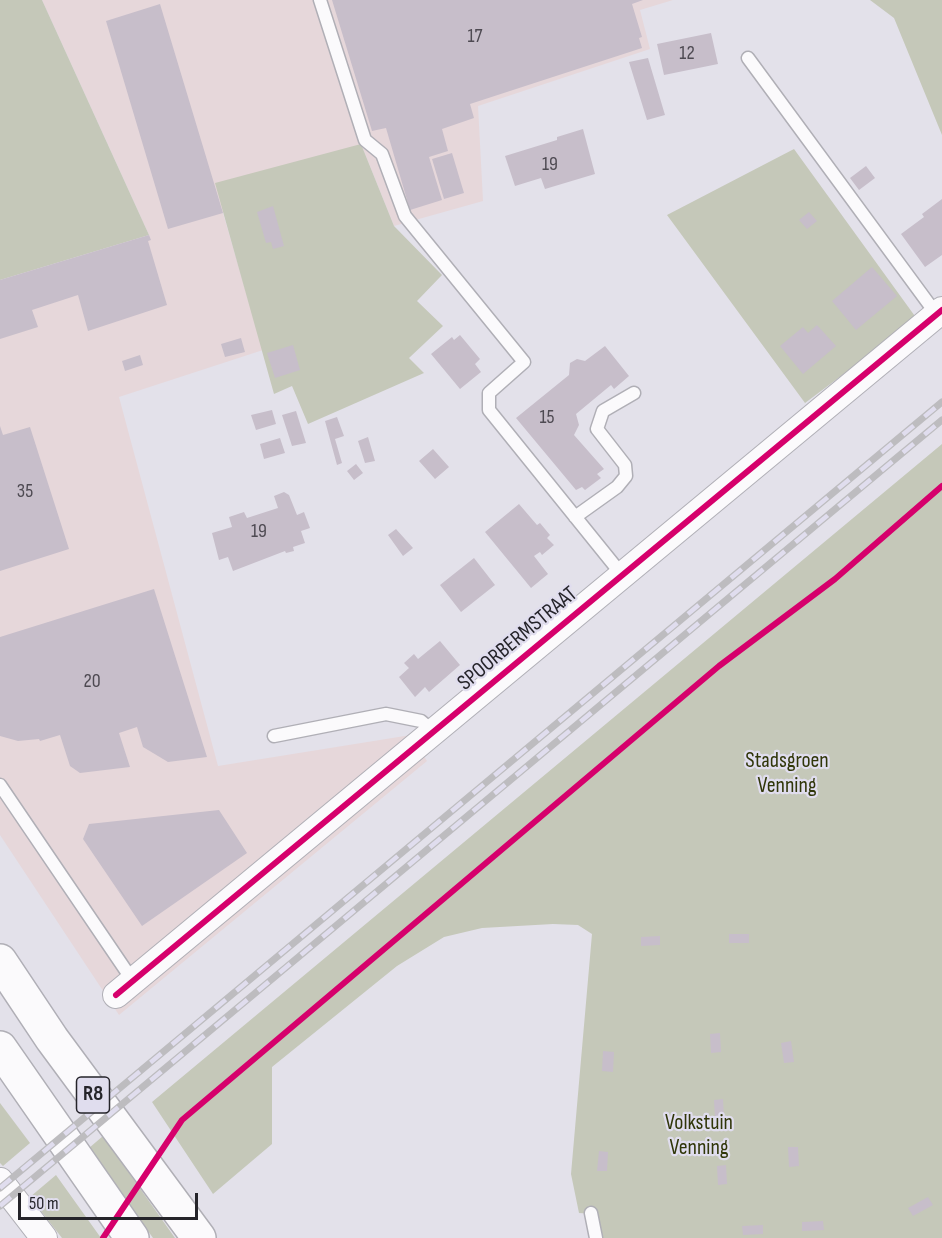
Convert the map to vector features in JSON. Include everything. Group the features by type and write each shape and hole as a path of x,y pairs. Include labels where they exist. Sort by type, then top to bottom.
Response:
{"highway":[{"name":"R8","path":"0,961 52,1039 196,1234"},
{"name":"R8","path":"0,1048 132,1238"}],"street":[{"name":"SPOORBERMSTRAAT","path":"125,988 360,790 434,732 939,313"},
{"path":"0,1181 44,1238"}],"lane":[{"path":"320,0 365,140 382,154 405,216 524,362 489,393 489,410 623,576"},
{"path":"748,58 939,313"},
{"path":"575,517 617,487 626,476 625,465 597,429 603,411 634,393"},
{"path":"274,736 386,714 421,721 434,732"},
{"path":"0,785 125,988"},
{"path":"591,1213 596,1238"}],"shaded area":[{"path":"42,0 673,0 640,10 650,49 478,106 483,201 394,226 361,144 223,213 263,350 119,397 218,766 411,735 427,761 119,1015 0,835 0,280 149,235"}],"green space":[{"path":"0,0 42,0 149,235 0,280"},
{"path":"870,0 942,0 942,135 894,18"},
{"path":"361,144 394,226 442,275 417,301 443,326 409,358 424,373 308,424 292,386 274,394 215,183"},
{"path":"794,149 917,319 805,403 667,215"},
{"name":"Stadsgroen Venning","path":"942,444 942,1238 603,1238 595,1214 579,1213 571,1174 592,934 578,925 482,928 444,937 397,966 272,1067 272,1144 213,1194 152,1102"},
{"path":"0,1103 30,1143 3,1166 0,1163"},
{"path":"103,1136 175,1238 153,1238 89,1148"},
{"path":"56,1175 101,1238 62,1238 30,1197"}],"building":[{"path":"332,0 643,0 632,4 642,37 639,38 642,48 470,104 474,118 442,129 448,151 429,157 442,200 410,210 386,128 372,131"},
{"path":"160,4 223,213 168,229 106,21"},
{"path":"711,33 718,64 664,75 657,44"},
{"path":"648,58 665,115 647,120 629,62"},
{"path":"583,129 595,174 545,189 541,178 515,186 505,156 557,140 557,137"},
{"path":"452,153 464,193 444,199 432,159"},
{"path":"866,166 875,178 859,190 850,178"},
{"path":"942,199 942,255 925,267 901,234 924,217 922,214"},
{"path":"273,206 284,246 273,249 271,242 266,243 257,212"},
{"path":"809,212 817,221 807,229 799,220"},
{"path":"149,235 151,240 148,241 167,305 88,331 78,295 32,310 38,327 0,339 0,280"},
{"path":"872,267 897,296 856,330 832,301"},
{"path":"817,325 836,346 803,374 780,346 803,327 808,333"},
{"path":"460,335 480,359 475,364 481,372 460,389 431,354 452,337 454,340"},
{"path":"241,338 245,352 225,357 221,344"},
{"path":"293,345 300,370 275,378 267,353"},
{"path":"605,346 629,376 614,389 611,385 576,414 579,425 574,435 604,469 597,474 601,478 585,490 582,487 576,490 516,418 569,375 570,363 577,359 585,361"},
{"path":"140,355 143,365 125,371 122,361"},
{"path":"272,410 276,424 256,430 251,415"},
{"path":"296,411 306,443 292,446 282,415"},
{"path":"337,417 344,436 335,439 342,463 337,465 325,421"},
{"path":"0,426 3,435 30,427 69,549 0,571"},
{"path":"368,437 375,461 365,463 358,441"},
{"path":"280,438 285,453 264,459 260,444"},
{"path":"433,449 449,467 435,479 419,461"},
{"path":"356,464 363,473 354,480 347,471"},
{"path":"284,492 289,495 297,515 304,512 310,528 301,531 305,543 293,547 294,551 286,553 285,551 233,571 228,557 219,560 212,533 232,527 229,517 244,512 247,518 278,508 274,496"},
{"path":"519,504 537,525 540,523 550,535 547,538 554,545 542,555 540,552 534,556 548,574 531,588 485,532"},
{"path":"396,529 413,548 403,556 388,535"},
{"path":"474,558 495,585 461,612 440,585"},
{"path":"154,589 207,757 168,762 143,747 137,727 119,733 130,767 80,773 70,766 60,735 40,741 39,739 18,741 0,736 0,637"},
{"path":"440,641 460,665 429,692 425,687 415,697 399,677 409,668 404,663 414,654 418,659"},
{"path":"219,810 247,853 142,926 83,839 89,824"},
{"path":"729,934 749,934 749,943 729,943"},
{"path":"660,936 660,945 641,946 641,937"},
{"path":"720,1033 721,1052 711,1053 710,1034"},
{"path":"791,1041 794,1062 784,1063 781,1043"},
{"path":"603,1051 614,1052 613,1072 602,1071"},
{"path":"723,1099 724,1118 715,1119 714,1100"},
{"path":"788,1147 798,1147 799,1166 789,1167"},
{"path":"599,1151 608,1152 607,1171 597,1171"},
{"path":"726,1165 727,1184 718,1185 717,1166"},
{"path":"928,1197 933,1205 913,1216 908,1208"},
{"path":"823,1221 824,1230 802,1231 802,1222"},
{"path":"763,1225 763,1234 743,1235 742,1226"}],"railway":[{"path":"0,1188 942,402"},
{"path":"0,1206 942,420"}],"cycle path":[{"path":"116,995 942,310"},
{"path":"103,1238 182,1120 719,666 835,579 942,486"}],"park label":[{"name":"Volkstuin Venning","path":"699,1136"}]}
